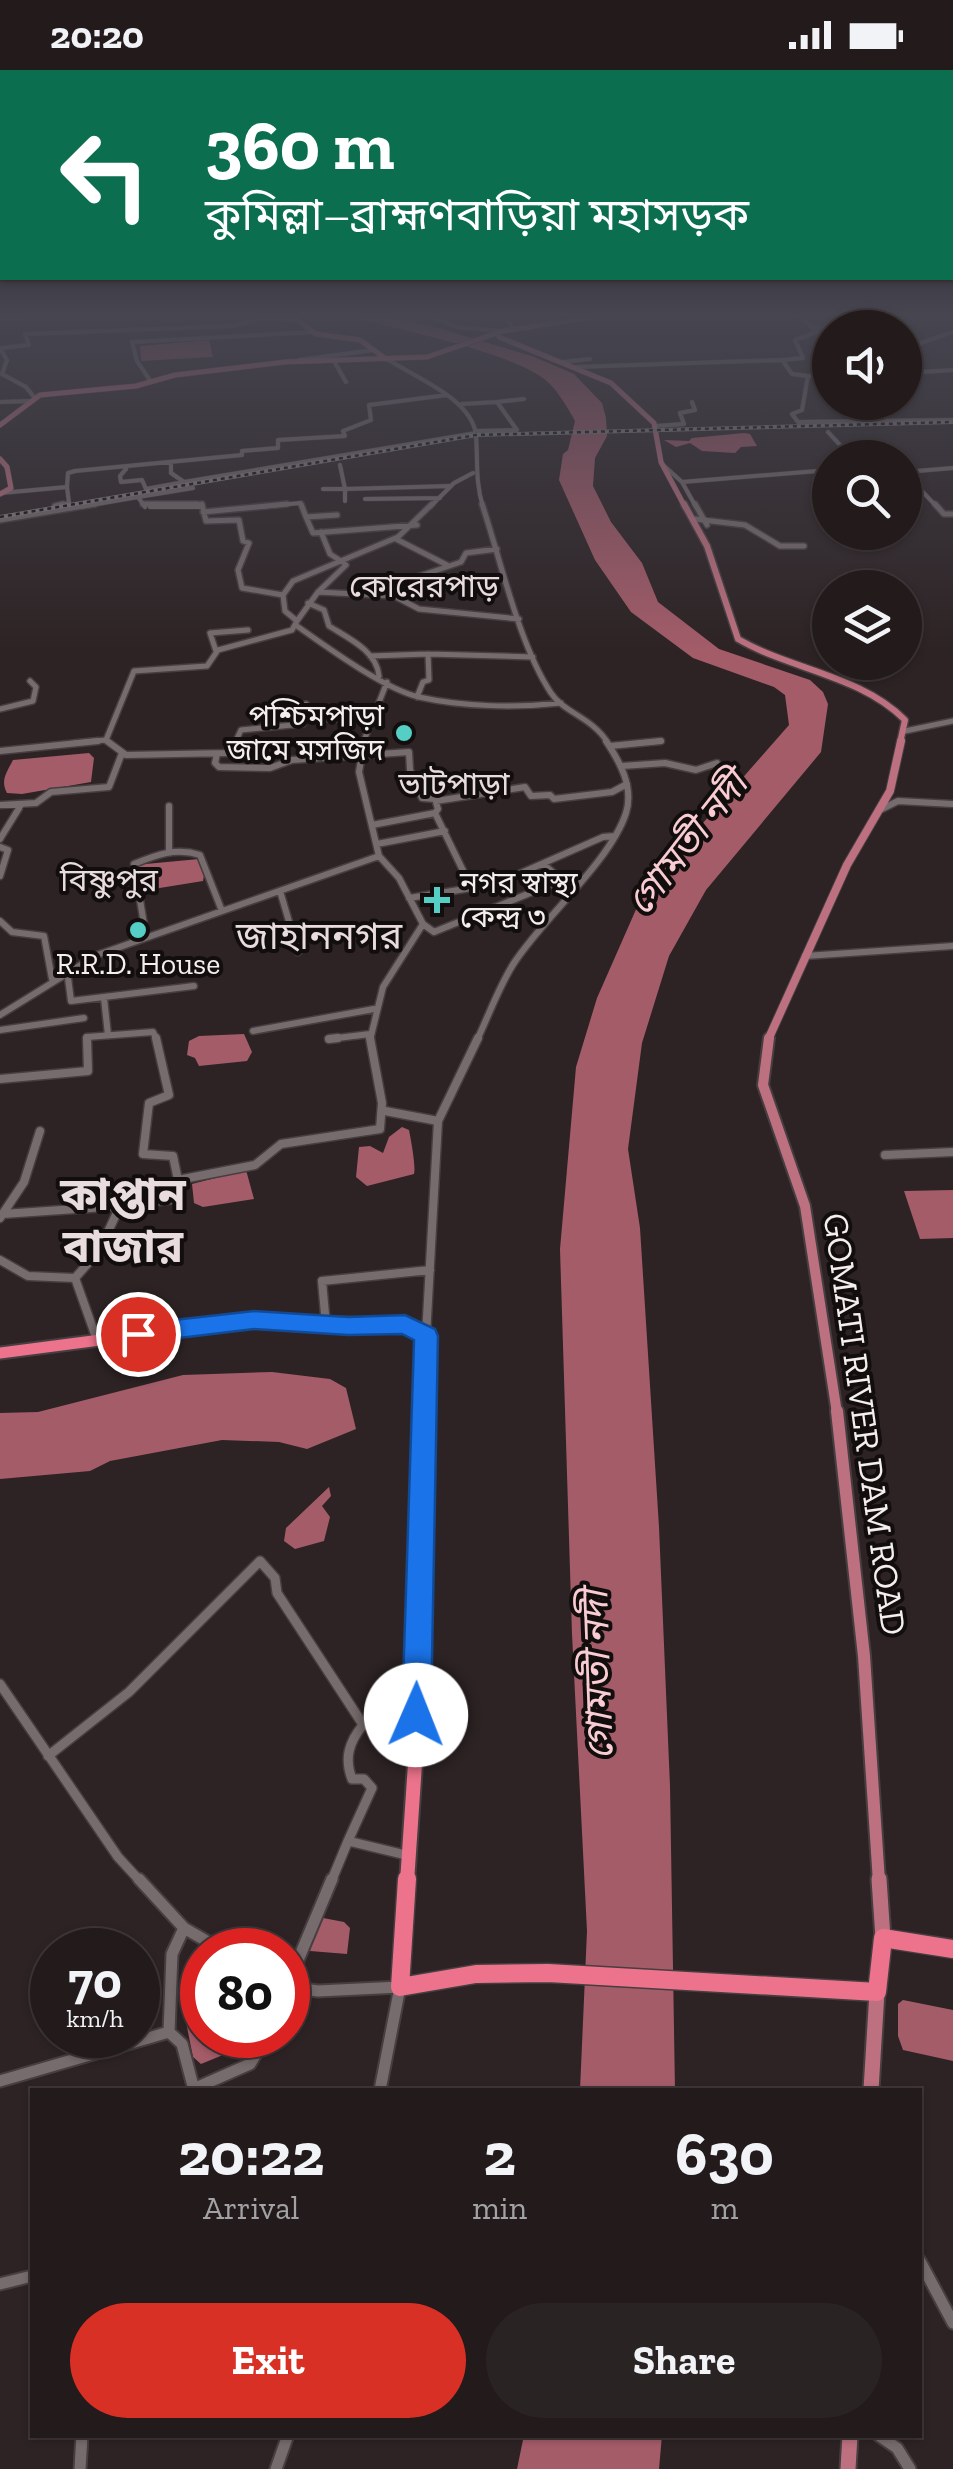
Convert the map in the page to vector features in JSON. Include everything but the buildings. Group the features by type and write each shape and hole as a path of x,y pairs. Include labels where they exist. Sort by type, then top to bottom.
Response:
{"highway":[{"path":"0,1353 212,1322 254,1320 326,1325 405,1324 426,1336 416,1715 400,1987 476,1974 548,1973 878,1992 883,1938 953,1950"}],"main road":[{"path":"656,429 661,462 694,519 738,639 759,652 883,702 904,718 905,731"},
{"path":"0,458 7,468 11,488 1,494"},
{"name":"GOMATI RIVER DAM ROAD","path":"883,1938 864,1656 837,1406 804,1206 763,1085 773,1025 847,866 882,808 896,774 905,731"},
{"path":"871,2088 878,1992"},
{"path":"848,2469 850,2438"}],"street":[{"path":"0,518 69,504 68,473 242,455 242,451 278,448 278,440 345,436 343,431 348,429"},
{"path":"426,1336 438,1121 513,964 615,836 627,811 627,784 610,746 592,720 553,697 533,657 473,473 474,429"},
{"path":"126,468 120,482 142,480 146,489 476,432 516,429"},
{"path":"828,432 835,440"},
{"path":"171,462 172,472 182,476 184,482"},
{"path":"661,462 682,482 708,525"},
{"path":"340,466 346,502"},
{"path":"922,471 953,468"},
{"path":"682,482 812,471"},
{"path":"473,473 461,476 417,525 396,539 347,562 294,579 283,594 286,610 308,637 417,697 538,708 563,703"},
{"path":"322,489 450,486"},
{"path":"1,494 67,487"},
{"path":"0,518 193,488"},
{"path":"922,490 944,514 953,514"},
{"path":"138,497 144,507 199,504 206,521 239,520 243,541 249,543 238,570 242,588 283,594"},
{"path":"365,499 440,498"},
{"path":"203,512 300,503 308,529 320,532 417,525"},
{"path":"306,517 337,516"},
{"path":"694,519 708,525 736,523 780,549 804,546"},
{"path":"320,532 330,554 347,562"},
{"path":"396,539 447,566"},
{"path":"394,596 399,583 461,562 466,553 497,550"},
{"path":"216,652 250,644 264,634 297,623 308,603 347,562"},
{"path":"318,592 394,596 419,609 519,619"},
{"path":"308,603 324,610 329,626 370,656 379,668 378,676"},
{"path":"106,740 134,671 204,667 212,663 216,652 210,633 248,630"},
{"path":"417,697 423,682 430,680 426,678 428,654"},
{"path":"370,656 533,657"},
{"path":"0,710 33,701 36,688 30,681"},
{"path":"387,682 359,754 379,856 399,878 423,924 434,932 562,880 543,864"},
{"path":"305,720 306,704"},
{"path":"122,753 232,752 241,730 298,726 305,720 370,719"},
{"path":"905,731 953,721"},
{"path":"0,751 106,740 122,753 109,786 49,793 39,802 0,806"},
{"path":"610,746 661,741"},
{"path":"217,754 215,763 219,767 270,768 292,760 409,752 410,770 422,798 436,801 525,787 532,796 550,795 554,799 612,792 627,784"},
{"path":"622,766 664,763 696,770 717,764"},
{"path":"436,801 436,813 472,889"},
{"path":"882,808 898,801 953,804"},
{"path":"0,876 8,850 0,843 20,805"},
{"path":"169,806 169,850"},
{"path":"372,824 436,813"},
{"path":"377,844 446,831"},
{"path":"410,898 472,889 543,864 603,836 615,836"},
{"path":"146,936 134,864 169,850 187,849 200,854 222,911"},
{"path":"0,1015 67,970 146,936 379,856"},
{"path":"280,891 298,952"},
{"path":"0,921 4,928 20,934 44,936 52,979"},
{"path":"178,1180 254,1164 279,1144 378,1131 384,1111 371,1055 374,1009 388,973 423,924"},
{"path":"805,956 953,946"},
{"path":"67,970 69,1000 194,986"},
{"path":"1,1216 176,1199 178,1180 173,1156 143,1154 148,1103 169,1096 160,1048 152,1032 113,1038 108,1034 104,998"},
{"path":"253,1031 374,1009"},
{"path":"0,1030 84,1018"},
{"path":"0,1079 90,1071 87,1037 108,1034"},
{"path":"330,1039 370,1034"},
{"path":"384,1111 438,1121"},
{"path":"1,1216 24,1182 40,1132"},
{"path":"886,1155 953,1152"},
{"path":"75,1278 99,1251 120,1206"},
{"path":"0,1260 28,1276 75,1278"},
{"path":"326,1325 322,1281 430,1270"},
{"path":"75,1278 97,1340"},
{"path":"48,1756 129,1692 260,1560 275,1578 277,1593 363,1724"},
{"path":"0,1684 118,1857 184,1928"},
{"path":"310,1933 372,1788 364,1779 352,1779 348,1769 350,1740 363,1724 416,1715"},
{"path":"348,1842 410,1856"},
{"path":"180,1935 173,1946 169,2032 182,2044 192,2088 250,2064 254,2058"},
{"path":"310,1989 400,1987 380,2088"},
{"path":"0,2080 169,2032"},
{"path":"922,2265 953,2324"},
{"path":"0,2284 30,2276"},
{"path":"80,2469 82,2438"},
{"path":"276,2469 287,2438"},
{"path":"882,2438 897,2448 910,2469"}],"water":[{"name":"গোমতী নদী","path":"573,429 607,429 595,458 593,486 611,522 642,563 658,602 719,649 810,680 823,692 828,704 821,752 706,890 669,956 642,1043 628,1149 640,1228 659,1527 670,1786 675,2088 580,2088 587,1931 572,1634 560,1249 576,1067 597,998 645,889 789,725 785,695 774,687 693,658 631,612 595,560 559,480 563,454 568,450"},
{"path":"750,434 757,446 741,447 735,453 702,451 690,443 676,447 664,440 689,441"},
{"path":"89,753 94,758 91,782 7,793 4,780 13,760"},
{"path":"199,859 205,870 203,881 141,891 135,865"},
{"path":"244,1034 252,1052 247,1061 199,1066 195,1058 187,1055 189,1041 199,1036"},
{"path":"402,1127 409,1130 414,1174 367,1186 356,1177 359,1147 370,1146 383,1153 389,1137"},
{"path":"246,1170 254,1199 203,1207 194,1203 192,1184"},
{"path":"953,1190 953,1238 920,1239 904,1191"},
{"path":"272,1372 330,1379 346,1388 356,1429 307,1449 279,1442 222,1440 110,1461 90,1471 0,1479 0,1413 38,1412 183,1375"},
{"path":"329,1487 331,1496 322,1506 330,1517 324,1541 295,1549 284,1541 286,1528"},
{"path":"318,1917 344,1922 350,1928 347,1954 310,1951"},
{"path":"903,2000 953,2010 953,2061 903,2050 898,2036 898,2004"},
{"path":"194,2058 216,2058 201,2064"},
{"path":"523,2438 662,2438 659,2469 517,2469"}],"railway":[{"path":"0,517 476,435 698,429"}],"place":[{"name":"পশ্চিমপাড়া জামে মসজিদ","path":"404,733"},
{"name":"নগর স্বাস্থ্য কেন্দ্র ৩","path":"437,900"},
{"name":"R.R.D. House","path":"138,930"}],"district":[{"name":"কোরেরপাড়","path":"424,586"},
{"name":"ভাটপাড়া","path":"454,784"},
{"name":"বিষ্ণুপুর","path":"109,880"},
{"name":"জাহাননগর","path":"319,936"},
{"name":"কাপ্তান বাজার","path":"123,1220"}],"route":[{"path":"138,1334 212,1322 254,1320 348,1326 405,1324 426,1336 416,1715"}]}
